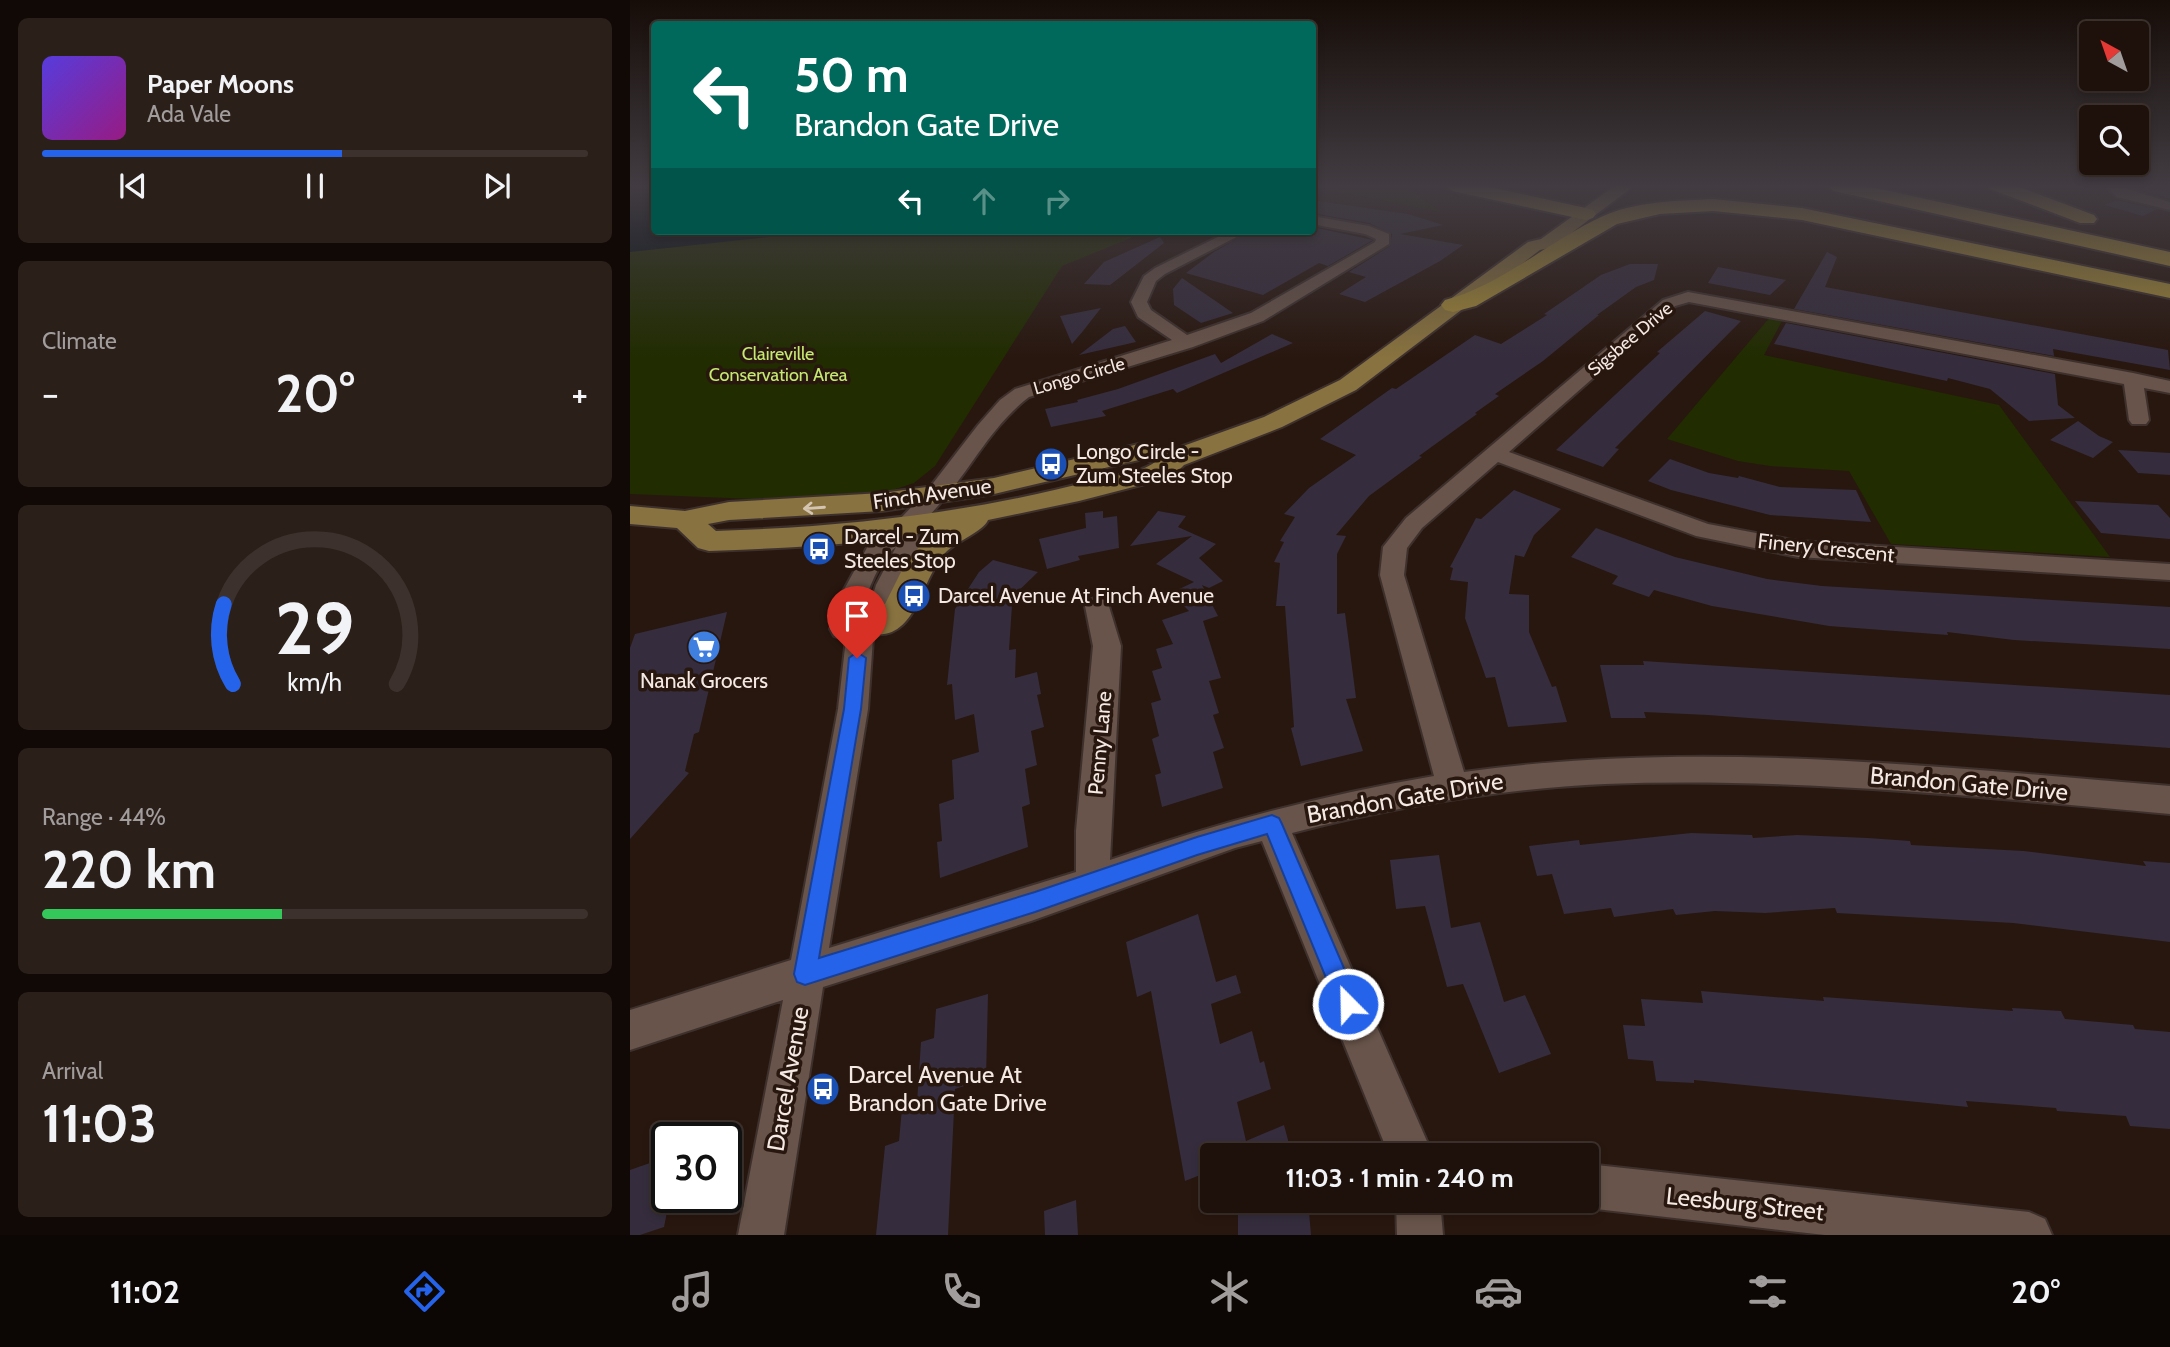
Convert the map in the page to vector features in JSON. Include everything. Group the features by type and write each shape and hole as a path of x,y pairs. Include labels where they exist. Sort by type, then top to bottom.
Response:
{"highway":[{"path":"1453,305 1469,304 1492,287 1571,243"},
{"path":"1939,243 2170,291"},
{"path":"2038,243 2170,275"},
{"path":"2088,243 2170,259"}],"main road":[{"name":"Finch Avenue","path":"685,520 709,541 791,538 904,528 1079,493 1162,471 1174,459 1273,422 1335,392 1373,368 1538,243"},
{"name":"Finch Avenue","path":"630,514 685,520 729,511 814,508 935,496 1043,476 1143,451 1174,459"},
{"path":"868,629 899,611 911,575 919,563 948,535 963,525 1071,498 1079,493"}],"street":[{"path":"1187,343 1144,313 1139,302 1149,279 1217,243"},
{"name":"Longo Circle","path":"904,528 935,496 985,429 1007,404 1022,393 1187,343 1257,317 1382,243"},
{"name":"Sigsbee Drive","path":"1453,787 1392,575 1395,547 1414,523 1669,303 1688,297 2170,387"},
{"path":"2133,379 2139,419"},
{"name":"Finery Crescent","path":"1496,454 1663,518 1704,531 1775,545 1826,551 2170,572"},
{"path":"868,629 843,629 854,595 878,549 904,528"},
{"name":"Darcel Avenue","path":"761,1235 868,629 908,547 904,528"},
{"name":"Penny Lane","path":"1093,881 1093,831 1107,646 1098,606"},
{"name":"Brandon Gate Drive","path":"630,1030 1035,902 1197,846 1322,811 1453,787 1523,778 1667,769 1801,770 2170,800"},
{"path":"1272,824 1406,1143"},
{"name":"Leesburg Street","path":"1599,1187 2029,1235"},
{"path":"1419,1213 1420,1235"}],"green space":[{"name":"Claireville Conservation Area","path":"630,243 1119,243 1062,266 935,466 914,483 890,491 753,499 630,494"},
{"path":"1770,317 1783,319 1764,355 1999,405 2110,557 1891,544 1849,471 1770,466 1738,461 1667,439"}],"shaded area":[{"path":"630,243 716,243 630,252"}],"building":[{"path":"1147,243 1164,243 1110,285 1084,284 1104,262"},
{"path":"1230,243 1368,243 1328,266 1319,263 1263,295 1186,273"},
{"path":"1391,243 1463,245 1440,261 1365,302 1339,294 1366,277 1349,272 1390,246"},
{"path":"1827,252 1837,257 1825,287 2168,350 2170,370 2053,349 2054,356 1794,309"},
{"path":"1630,264 1658,264 1654,280 1636,287 1597,315 1543,361 1495,394 1499,396 1369,496 1336,535 1346,536 1337,554 1337,614 1345,613 1356,698 1346,699 1363,751 1301,766 1291,728 1294,727 1285,606 1276,606 1280,563 1274,562 1284,542 1280,541 1295,517 1284,514 1309,488 1356,455 1320,439 1392,388 1396,389 1475,335 1501,344 1547,315 1544,314 1601,275"},
{"path":"1718,267 1786,280 1770,295 1708,283"},
{"path":"1182,278 1233,313 1201,323 1174,305 1173,289"},
{"path":"1101,308 1083,331 1072,344 1060,316"},
{"path":"1705,311 1741,321 1615,448 1619,449 1603,467 1556,450 1660,353 1657,352"},
{"path":"1786,323 2055,374 2058,405 2075,418 2029,421 1990,389 1948,378 1947,381 1774,344"},
{"path":"1125,326 1136,342 1079,355 1113,329"},
{"path":"1272,334 1293,343 1177,393 1173,389 1102,411 1106,416 1051,427 1045,409 1078,402 1077,400 1118,389 1215,354 1221,363"},
{"path":"2078,421 2113,442 2093,458 2050,440"},
{"path":"2118,450 2170,453 2170,475 2138,473"},
{"path":"1670,459 1709,473 1739,476 1780,487 1856,490 1871,522 1770,515 1671,490 1648,481"},
{"path":"1514,490 1561,509 1534,535 1524,557 1515,555 1509,594 1529,595 1529,632 1552,687 1556,686 1567,722 1508,727 1495,677 1486,678 1465,618 1468,582 1450,580 1453,568 1450,567 1476,518 1481,519"},
{"path":"2075,501 2158,505 2170,518 2170,539 2101,533"},
{"path":"1103,511 1103,518 1117,516 1119,548 1078,556 1080,560 1047,569 1039,539 1086,528 1085,513"},
{"path":"1158,511 1186,516 1178,527 1216,544 1199,558 1223,581 1209,588 1202,585 1218,616 1203,621 1221,678 1209,681 1219,713 1213,715 1224,748 1213,752 1223,788 1162,807 1155,775 1161,773 1152,739 1159,736 1151,703 1161,700 1152,671 1162,668 1156,649 1173,644 1162,620 1189,611 1171,593 1194,582 1156,564 1192,536 1130,546"},
{"path":"1596,528 1675,557 1767,579 1822,586 2170,607 2170,649 1829,626 1712,606 1654,590 1649,597 1612,584 1618,576 1571,557"},
{"path":"993,560 1038,572 1005,604 1012,605 1009,650 1016,649 1015,678 1037,672 1041,694 1037,695 1044,727 1031,731 1037,765 1025,769 1030,804 1022,807 1028,847 940,878 937,842 942,841 939,804 954,799 952,760 979,752 974,714 955,720 952,684 947,685 955,609 979,572"},
{"path":"727,612 699,732 694,734 685,771 689,773 630,839 630,648 635,634"},
{"path":"1643,661 2170,695 2170,748 1708,715 1644,712 1646,718 1611,718 1600,665 1644,665"},
{"path":"1691,833 1752,835 1753,838 1797,835 1868,838 1910,841 1911,845 2024,851 2146,866 2143,861 2170,863 2170,942 2013,923 1837,913 1835,908 1765,913 1715,911 1676,915 1673,909 1614,917 1611,908 1564,914 1552,874 1537,876 1529,846 1579,840 1580,845"},
{"path":"1439,855 1451,928 1480,922 1504,1002 1525,995 1551,1054 1499,1073 1463,984 1447,987 1425,906 1396,909 1390,860"},
{"path":"1198,914 1216,982 1236,975 1241,993 1211,1004 1220,1044 1252,1031 1260,1063 1264,1061 1271,1089 1237,1102 1246,1141 1284,1125 1289,1143 1200,1143 1200,1175 1185,1181 1151,991 1137,997 1126,942"},
{"path":"1701,991 1824,1001 1823,997 2013,1011 2012,1008 2061,1011 2065,1019 2133,1025 2135,1029 2170,1032 2170,1129 2130,1126 2126,1116 2057,1111 2056,1108 1966,1101 1968,1107 1694,1080 1694,1083 1656,1081 1653,1061 1628,1059 1623,1025 1645,1026 1641,999 1703,1003"},
{"path":"988,994 986,1079 955,1089 948,1235 876,1235 885,1146 899,1141 902,1108 917,1103 921,1042 934,1038 936,1009"},
{"path":"651,1163 651,1213 667,1213 664,1227 640,1235 630,1235 630,1170"},
{"path":"1076,1200 1078,1235 1045,1235 1044,1211"},
{"path":"1238,1213 1309,1213 1311,1235 1238,1235"}],"place":[{"name":"Longo Circle - Zum Steeles Stop","path":"1051,464"},
{"name":"Darcel - Zum Steeles Stop","path":"819,549"},
{"name":"Darcel Avenue At Finch Avenue","path":"914,596"},
{"name":"Nanak Grocers","path":"704,647"},
{"name":"Darcel Avenue At Brandon Gate Drive","path":"823,1089"}],"route":[{"path":"857,658 853,709 805,974 1272,824 1348,1004"}]}
